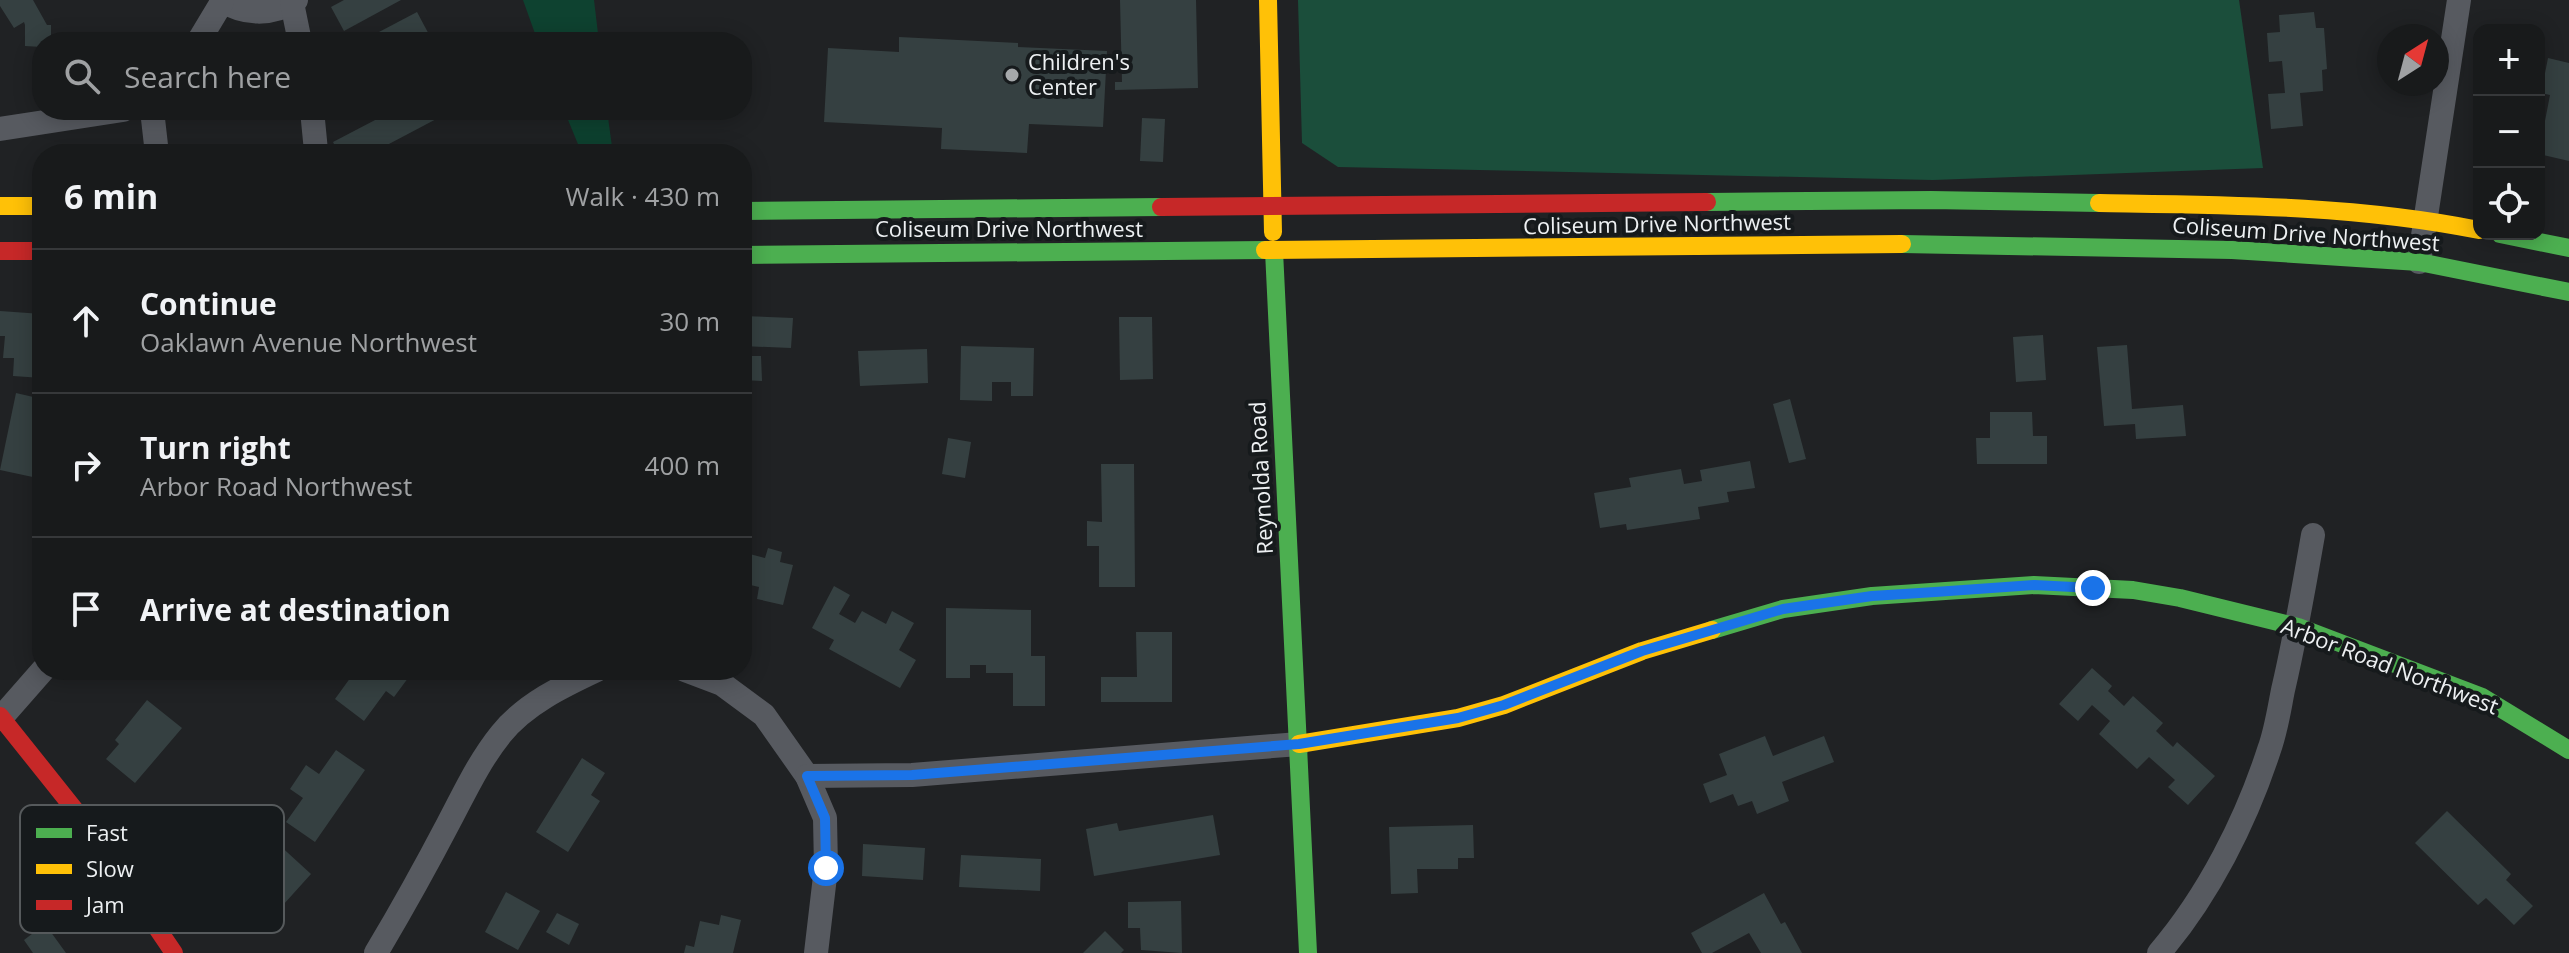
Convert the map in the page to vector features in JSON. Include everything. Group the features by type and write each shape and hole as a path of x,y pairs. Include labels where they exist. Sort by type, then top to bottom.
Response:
{"main road":[{"name":"Reynolda Road","path":"1268,0 1274,251 1308,953"},
{"name":"Coliseum Drive Northwest","path":"752,211 1931,200 2233,205 2424,219 2473,229"},
{"path":"0,206 32,206"},
{"path":"2530,240 2569,248"},
{"name":"Coliseum Drive Northwest","path":"752,255 1931,244 2232,250 2419,262 2569,292"},
{"path":"0,251 32,251"},
{"name":"Arbor Road Northwest","path":"1299,744 1458,718 1504,705 1642,651 1783,609 1872,596 2034,585 2133,590 2180,598 2298,627 2482,697 2569,750"},
{"path":"0,718 71,805"},
{"path":"160,933 174,953"}],"street":[{"path":"2419,262 2459,0"},
{"path":"204,32 222,1 236,8 264,12 294,2 298,32"},
{"path":"0,129 58,120"},
{"path":"153,120 156,144"},
{"path":"313,120 315,144"},
{"path":"2159,953 2197,900 2232,840 2270,748 2298,627 2313,535"},
{"path":"0,718 34,680"},
{"path":"376,953 414,889 479,765 501,733 523,712 576,680"},
{"path":"711,680 722,684 764,715 807,776 825,818 826,868 816,953"},
{"name":"Arbor Road Northwest","path":"807,776 912,775 1299,744"}],"green space":[{"path":"523,0 594,0 598,32 534,32"},
{"path":"1298,0 2239,0 2263,168 1933,180 1338,167 1302,143"},
{"path":"568,120 608,120 612,144 578,144"}],"building":[{"path":"0,0 33,0 47,25 51,25 51,32 32,32 32,46 25,46 24,22 14,28 0,6"},
{"path":"344,0 401,0 344,31 331,7"},
{"path":"1120,0 1196,0 1198,88 1115,90 1115,82 1122,82"},
{"path":"417,12 428,32 379,32"},
{"path":"2314,12 2316,28 2324,28 2327,69 2322,70 2323,91 2300,93 2303,126 2271,129 2268,94 2285,93 2282,61 2269,62 2267,33 2280,32 2279,15"},
{"path":"899,37 1107,51 1103,127 1029,124 1027,153 941,149 942,128 824,122 828,48 899,52"},
{"path":"2548,58 2569,63 2569,161 2545,155 2545,121 2550,95 2545,94"},
{"path":"1142,118 1165,119 1163,162 1140,161"},
{"path":"375,120 434,120 389,144 333,142"},
{"path":"0,311 32,313 32,377 13,376 14,358 3,358 5,336 0,336"},
{"path":"752,316 793,318 791,348 752,346"},
{"path":"1119,317 1152,317 1153,379 1120,380"},
{"path":"2043,335 2046,380 2016,382 2013,337"},
{"path":"2127,345 2132,409 2183,405 2186,436 2136,439 2135,424 2104,426 2097,347"},
{"path":"961,346 1034,348 1033,396 1011,396 1011,382 992,382 992,401 960,400"},
{"path":"927,349 928,383 860,386 858,351"},
{"path":"752,356 761,356 762,381 752,380"},
{"path":"16,393 32,397 32,477 0,470"},
{"path":"1790,399 1806,459 1789,463 1773,404"},
{"path":"1990,412 2032,412 2033,436 2047,436 2047,464 1977,464 1976,438 1990,438"},
{"path":"948,438 971,442 965,478 942,474"},
{"path":"1750,461 1755,488 1727,492 1729,502 1698,507 1700,519 1627,530 1626,524 1600,528 1594,493 1631,487 1629,478 1681,469 1684,484 1702,481 1700,470"},
{"path":"1101,464 1134,464 1135,587 1099,587 1099,546 1087,546 1087,521 1102,522"},
{"path":"768,548 782,552 780,562 793,565 783,605 757,599 759,587 752,585 752,555 765,558"},
{"path":"834,586 850,595 839,614 855,623 862,611 886,624 892,611 914,623 899,650 916,660 900,688 829,649 834,640 812,628"},
{"path":"946,608 1031,610 1031,656 1045,656 1045,706 1013,706 1013,673 986,673 986,665 970,665 970,678 946,678"},
{"path":"1136,632 1172,632 1172,702 1101,702 1101,677 1137,677"},
{"path":"2092,668 2112,686 2108,691 2124,706 2133,696 2163,723 2156,731 2173,747 2177,742 2215,776 2188,805 2168,787 2175,780 2149,757 2137,769 2099,734 2110,721 2092,705 2078,721 2059,704"},
{"path":"349,680 407,680 394,697 386,691 364,721 335,699"},
{"path":"147,700 182,728 135,783 106,759 119,744 115,740"},
{"path":"1765,736 1773,756 1824,736 1834,762 1782,782 1789,801 1757,814 1752,801 1738,806 1733,794 1710,803 1703,784 1727,775 1719,754"},
{"path":"336,750 365,770 315,842 286,822 303,798 290,789 306,765 319,774"},
{"path":"582,758 605,773 591,795 600,801 568,852 536,832"},
{"path":"2447,811 2511,874 2506,880 2533,906 2514,925 2486,898 2478,905 2415,843"},
{"path":"1213,815 1220,855 1094,876 1086,829 1117,823 1119,831"},
{"path":"1473,825 1474,858 1458,858 1458,869 1417,869 1418,893 1391,894 1389,827"},
{"path":"863,844 925,848 923,880 862,876"},
{"path":"284,849 311,874 284,904"},
{"path":"961,855 1041,859 1040,891 959,887"},
{"path":"506,892 540,911 518,950 485,932"},
{"path":"1764,893 1802,953 1761,953 1749,933 1712,953 1702,953 1691,933"},
{"path":"1181,901 1182,953 1141,950 1140,928 1128,928 1128,902"},
{"path":"557,913 579,924 569,945 546,932"},
{"path":"721,915 741,920 733,953 684,953 686,945 694,947 700,921 719,925"},
{"path":"1105,931 1124,950 1121,953 1083,953"},
{"path":"33,933 52,933 66,953 33,953 24,940"}],"traffic: fast":[{"path":"1707,202 1931,200 2099,203"},
{"path":"752,211 1161,207"},
{"path":"2530,240 2569,248"},
{"path":"1902,244 2232,250 2419,262 2569,292"},
{"path":"752,255 1265,250"},
{"path":"1274,251 1308,953"},
{"path":"1712,630 1783,609 1872,596 2034,585 2133,590 2180,598 2298,627 2482,697 2569,750"}],"traffic: slow":[{"path":"1268,0 1273,232"},
{"path":"2099,203 2338,211 2473,229"},
{"path":"0,206 32,206"},
{"path":"1265,250 1902,244"},
{"path":"1299,744 1458,718 1504,705 1642,651 1712,630"}],"traffic: jam":[{"path":"1161,207 1707,202"},
{"path":"0,251 32,251"},
{"path":"0,716 71,805"},
{"path":"160,933 174,953"}],"place":[{"name":"Children's Center","path":"1012,75"}],"route":[{"path":"826,868 825,818 807,776 912,775 1299,744 1359,736 1458,718 1504,705 1642,651 1783,609 1872,596 2034,585 2093,588"}]}
